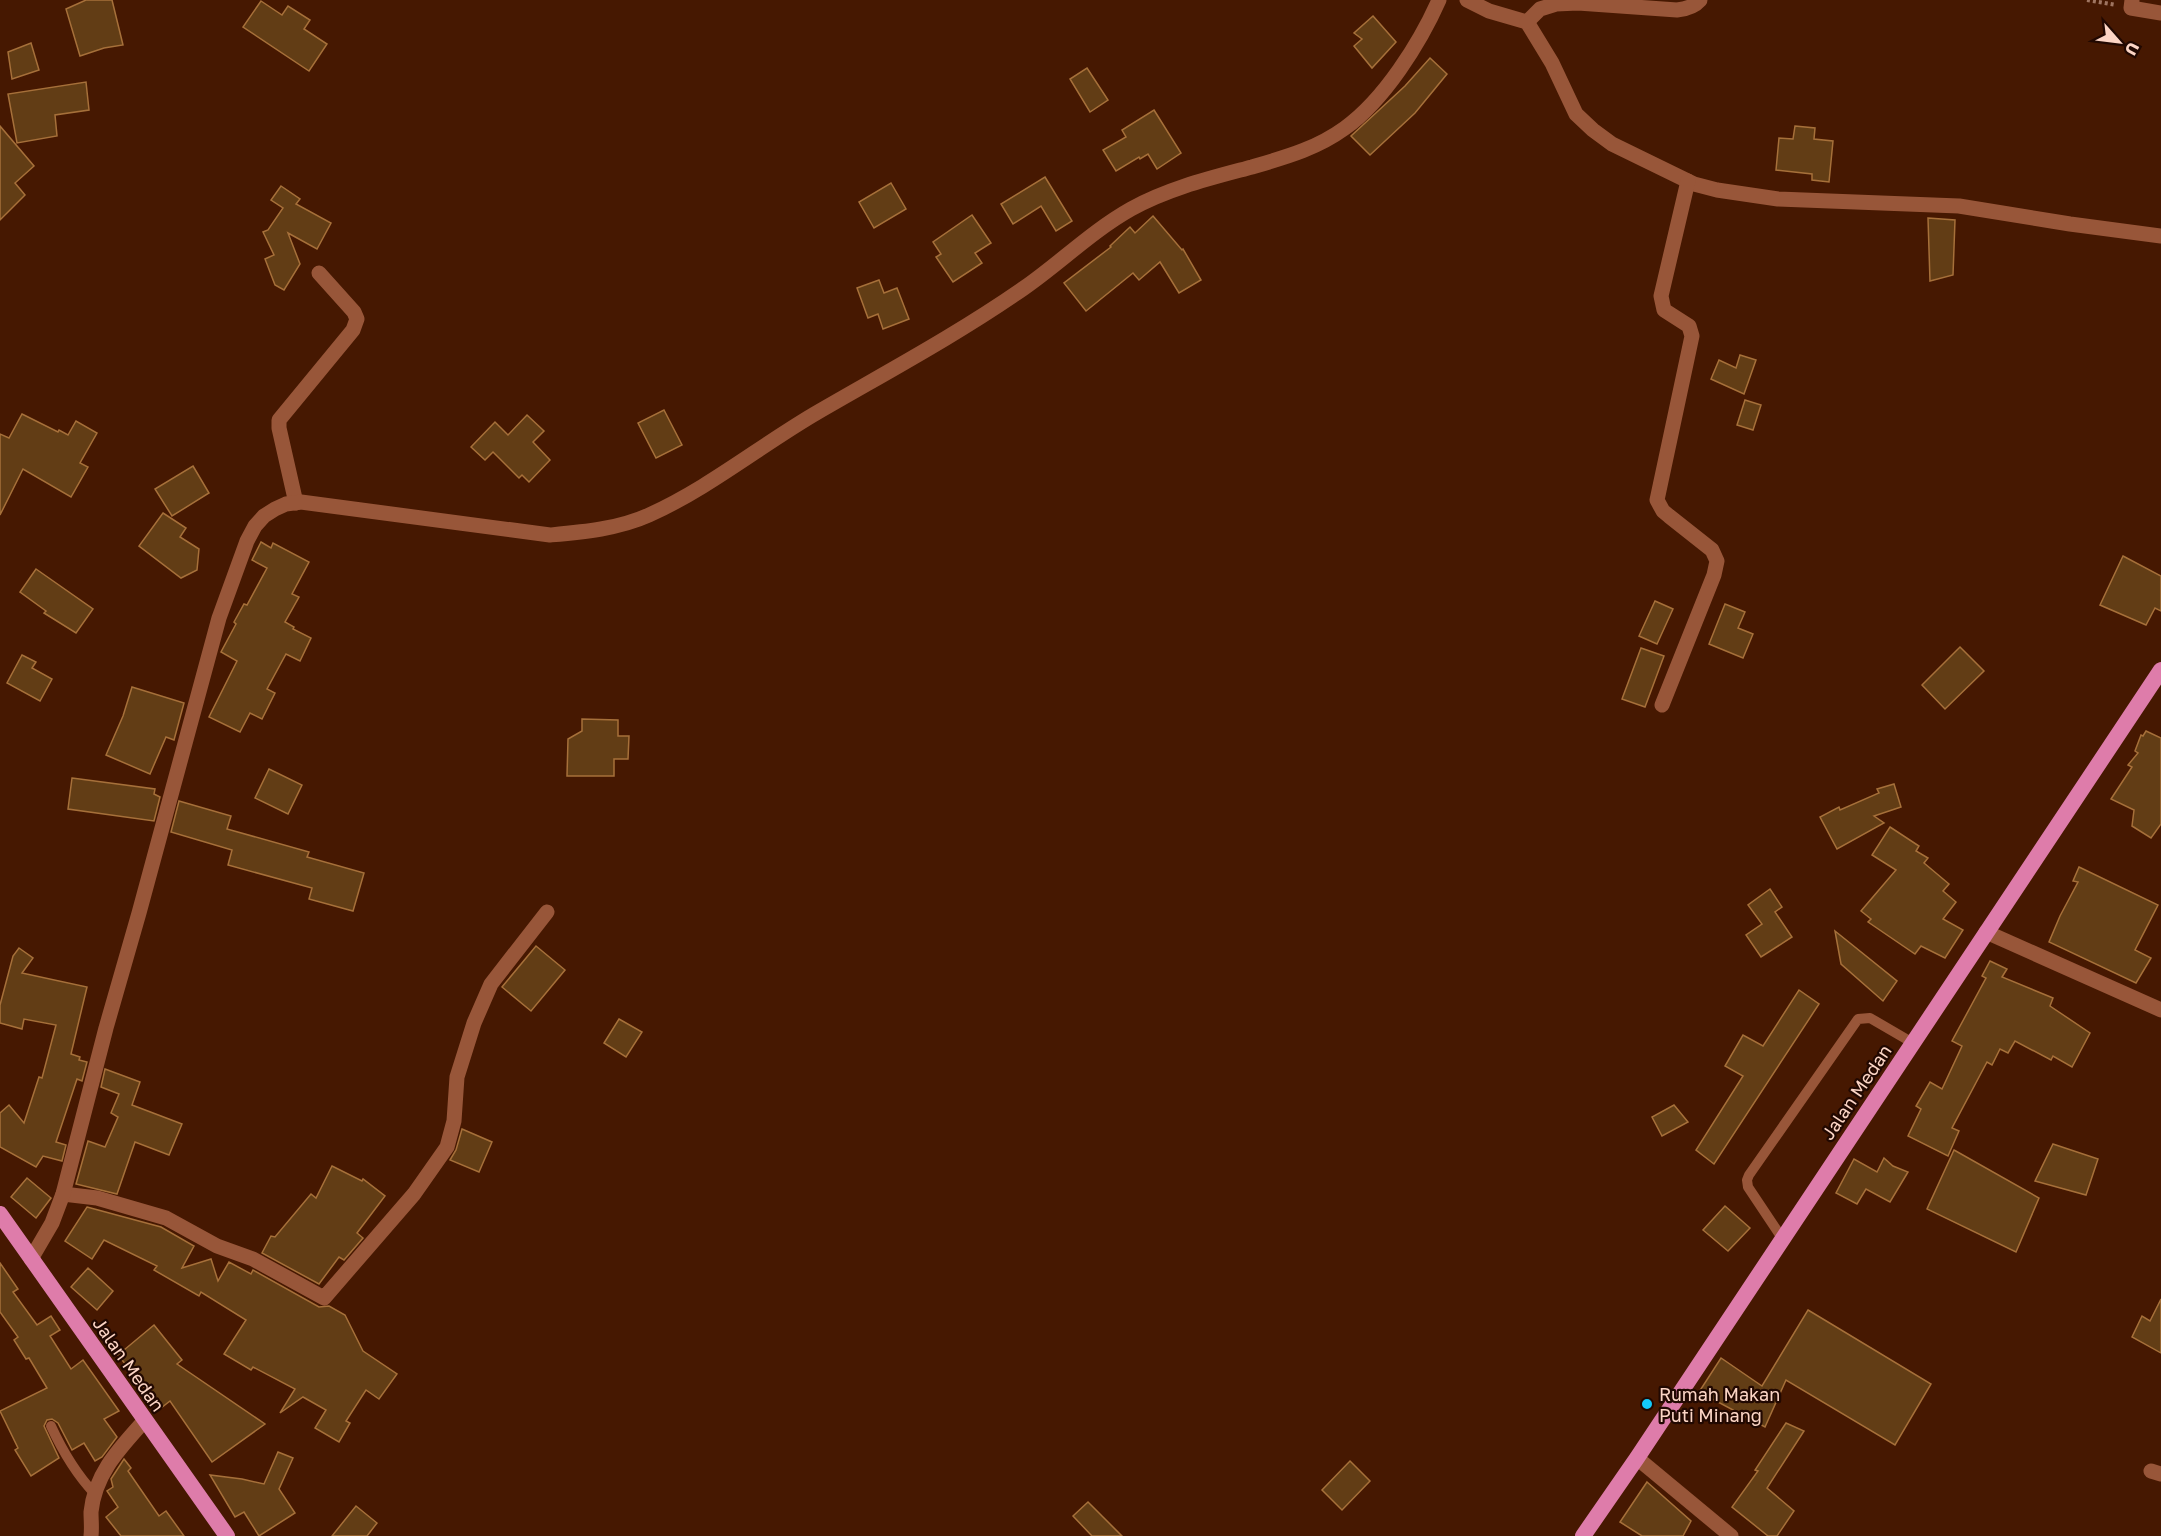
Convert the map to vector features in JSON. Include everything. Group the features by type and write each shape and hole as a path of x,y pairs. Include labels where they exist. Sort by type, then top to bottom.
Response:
{"highway":[{"name":"Jalan Medan","path":"1583,1536 2161,670"},
{"name":"Jalan Medan","path":"0,1216 227,1536"}],"street":[{"path":"31,1259 52,1223 63,1194 106,1028 140,913 219,618 247,541 255,526 264,516 275,509 296,503 550,535 585,532 647,516 709,482 815,414 932,347 1024,288 1109,223 1134,208 1187,185 1300,153 1323,143 1348,126 1370,105 1419,39 1439,0"},
{"path":"1467,0 1489,11 1527,22 1552,63 1576,114 1612,144 1688,181 1717,190 1778,199 1959,206 2161,237"},
{"path":"1527,22 1540,9 1556,4 1578,3 1677,10 1687,9 1700,0"},
{"path":"2131,4 2161,13"},
{"path":"1662,705 1714,575 1717,561 1712,550 1663,511 1657,500 1692,336 1689,326 1664,310 1662,296 1688,181"},
{"path":"296,503 279,420 353,330 357,319 354,312 319,273"},
{"path":"63,1194 97,1198 166,1218 218,1246 253,1259 324,1298 414,1194 447,1147 454,1121 459,1070 474,1023 491,984 547,912"},
{"path":"1986,932 2161,1010"},
{"path":"91,1536 91,1514 103,1471 117,1451 145,1420"},
{"path":"1637,1458 1731,1536"}],"lane":[{"path":"1782,1238 1748,1187 1749,1175 1858,1019 1870,1018 1913,1043"},
{"path":"51,1426 60,1446 82,1480 95,1494"}],"path":[{"path":"2087,0 2131,4"}],"building":[{"path":"86,0 112,0 123,45 104,48 80,56 66,9"},
{"path":"261,1 282,15 288,6 310,20 304,29 327,44 309,71 243,27"},
{"path":"1373,16 1396,42 1372,68 1354,46 1362,39 1354,33"},
{"path":"31,43 39,70 12,79 8,52"},
{"path":"1430,58 1447,74 1415,113 1370,155 1351,136 1405,86"},
{"path":"1087,68 1108,100 1090,112 1070,79"},
{"path":"86,82 89,110 55,115 57,136 17,143 8,94"},
{"path":"1154,110 1181,153 1157,169 1148,154 1116,171 1103,150 1126,137 1122,130"},
{"path":"0,126 34,166 15,183 25,195 0,220"},
{"path":"1795,126 1815,128 1814,139 1833,141 1829,182 1812,180 1812,174 1776,170 1779,138 1793,139"},
{"path":"1045,177 1072,221 1056,231 1041,206 1013,224 1001,204"},
{"path":"891,183 906,209 874,228 859,202"},
{"path":"281,186 300,199 296,204 331,223 317,249 288,233 300,264 284,290 275,285 265,259 274,255 263,232 268,230 283,208 271,200"},
{"path":"972,215 991,243 975,253 982,263 953,282 936,257 941,254 933,242"},
{"path":"1153,216 1183,249 1201,280 1179,293 1160,262 1139,280 1133,273 1086,311 1064,283 1111,247 1130,227 1135,233"},
{"path":"1928,218 1955,220 1953,275 1930,281"},
{"path":"879,280 884,293 897,288 909,319 883,329 878,314 868,318 857,288"},
{"path":"1740,355 1756,360 1744,394 1711,379 1719,360 1736,368"},
{"path":"1745,400 1761,405 1753,430 1737,425"},
{"path":"664,410 682,445 656,458 638,423"},
{"path":"22,414 68,435 76,421 97,433 80,463 88,467 71,497 23,469 0,515 0,434 9,438"},
{"path":"527,415 544,431 533,442 550,460 529,482 522,475 519,478 493,452 485,460 471,447 495,422 508,435"},
{"path":"193,466 209,493 172,516 155,489"},
{"path":"163,513 186,528 180,537 199,549 197,570 181,578 139,546"},
{"path":"261,542 271,548 273,543 309,562 292,594 299,597 285,622 311,638 300,661 286,654 267,689 275,693 262,719 250,713 240,732 209,717 237,661 221,652 236,624 234,622 244,604 247,605 267,568 252,560"},
{"path":"2123,556 2161,576 2161,611 2155,608 2146,625 2100,605"},
{"path":"36,569 93,609 76,633 44,613 46,611 20,592"},
{"path":"1655,601 1673,609 1657,644 1639,636"},
{"path":"1725,604 1745,612 1738,628 1753,634 1743,658 1709,644"},
{"path":"1960,647 1984,671 1945,709 1922,685"},
{"path":"1641,648 1664,656 1645,707 1622,699"},
{"path":"22,655 36,662 32,668 52,679 40,701 7,683"},
{"path":"132,687 184,703 174,740 166,737 150,774 106,755 123,716"},
{"path":"582,719 618,720 618,736 629,736 628,759 614,759 614,776 567,776 568,739 582,731"},
{"path":"2146,731 2161,738 2161,824 2151,838 2132,826 2134,810 2111,799 2132,767 2128,765 2138,753 2135,751 2141,735 2143,736"},
{"path":"269,769 302,785 288,814 255,798"},
{"path":"72,778 155,789 154,794 160,797 154,821 68,809"},
{"path":"1894,784 1901,807 1874,816 1884,823 1837,849 1820,817 1839,807 1840,810 1879,793 1877,789"},
{"path":"179,801 231,816 227,829 309,852 307,857 364,873 353,911 309,899 312,888 228,865 232,850 171,832"},
{"path":"1890,827 1919,846 1916,851 1928,858 1924,863 1949,884 1943,891 1956,902 1943,919 1963,930 1945,958 1921,946 1915,954 1868,922 1871,919 1861,911 1896,870 1872,855"},
{"path":"2079,867 2158,905 2135,950 2151,958 2136,983 2049,942 2078,882 2073,881"},
{"path":"1770,889 1782,907 1775,912 1792,937 1761,957 1746,935 1762,924 1748,905"},
{"path":"1835,931 1897,981 1883,1001 1841,964"},
{"path":"536,946 565,970 531,1011 502,987"},
{"path":"19,948 33,958 22,973 87,987 71,1054 87,1062 82,1081 77,1079 56,1142 66,1145 62,1161 43,1156 36,1167 0,1147 0,1113 9,1105 24,1123 39,1077 42,1078 56,1025 24,1019 22,1029 0,1023 0,1005 13,956"},
{"path":"1990,961 2007,969 2002,977 2053,998 2050,1006 2090,1033 2072,1067 2053,1056 2051,1060 2015,1041 2008,1053 2000,1049 1992,1065 1987,1062 1952,1128 1959,1131 1948,1156 1908,1136 1921,1109 1916,1106 1930,1082 1942,1089 1962,1046 1952,1041 1986,978 1982,976"},
{"path":"1799,990 1819,1004 1714,1164 1696,1150 1743,1076 1725,1066 1743,1035 1763,1046"},
{"path":"619,1019 642,1032 626,1057 604,1043"},
{"path":"105,1069 140,1082 132,1105 182,1124 169,1155 135,1142 117,1194 76,1184 88,1141 105,1147 118,1117 111,1113 119,1094 101,1087"},
{"path":"1674,1105 1688,1122 1662,1136 1652,1117"},
{"path":"462,1129 492,1142 479,1172 450,1160 456,1150"},
{"path":"2053,1144 2098,1159 2086,1195 2035,1181"},
{"path":"1954,1150 2039,1198 2016,1252 1927,1209"},
{"path":"1884,1158 1893,1166 1908,1172 1890,1202 1866,1189 1857,1204 1836,1193 1854,1159 1877,1172"},
{"path":"332,1166 362,1181 363,1179 385,1196 357,1233 363,1238 344,1260 339,1257 319,1284 262,1253 271,1236 275,1237 311,1194 316,1198"},
{"path":"27,1178 51,1198 36,1218 11,1197"},
{"path":"1725,1206 1750,1228 1728,1251 1703,1230"},
{"path":"87,1207 161,1227 194,1246 182,1268 211,1259 218,1281 229,1262 251,1274 253,1270 319,1307 329,1306 345,1315 363,1351 397,1374 379,1399 366,1390 346,1421 350,1423 339,1442 315,1428 326,1410 303,1397 280,1413 295,1389 253,1367 251,1370 224,1354 246,1320 201,1292 199,1296 154,1270 157,1266 104,1240 92,1259 65,1241"},
{"path":"0,1263 18,1289 13,1292 37,1325 51,1316 60,1330 50,1336 71,1369 83,1360 119,1411 104,1419 117,1437 102,1457 95,1461 84,1443 72,1450 58,1423 52,1419 47,1420 44,1426 59,1458 31,1476 15,1450 18,1448 0,1411 47,1388 29,1358 26,1359 14,1340 18,1337 0,1312"},
{"path":"88,1268 113,1291 97,1310 71,1287"},
{"path":"2161,1299 2161,1353 2132,1337 2142,1316 2150,1321"},
{"path":"1808,1310 1931,1384 1895,1445 1786,1380 1765,1427 1699,1392 1721,1358 1762,1386"},
{"path":"154,1325 182,1360 177,1364 265,1424 212,1462 170,1401 161,1408 118,1355"},
{"path":"1786,1423 1804,1431 1767,1488 1794,1511 1777,1536 1768,1536 1732,1507 1758,1471 1755,1470"},
{"path":"278,1452 293,1458 279,1489 295,1513 259,1536 244,1512 235,1517 210,1475 264,1484"},
{"path":"124,1459 131,1468 128,1471 159,1516 166,1511 184,1536 121,1536 106,1517 118,1507 107,1491 113,1487 111,1479"},
{"path":"1350,1461 1370,1481 1342,1510 1322,1490"},
{"path":"1647,1482 1691,1521 1683,1536 1642,1536 1620,1522"},
{"path":"1088,1502 1122,1536 1092,1536 1073,1516"},
{"path":"356,1506 377,1523 367,1536 332,1536"}],"place":[{"name":"Rumah Makan Puti Minang","path":"1647,1404"}]}
